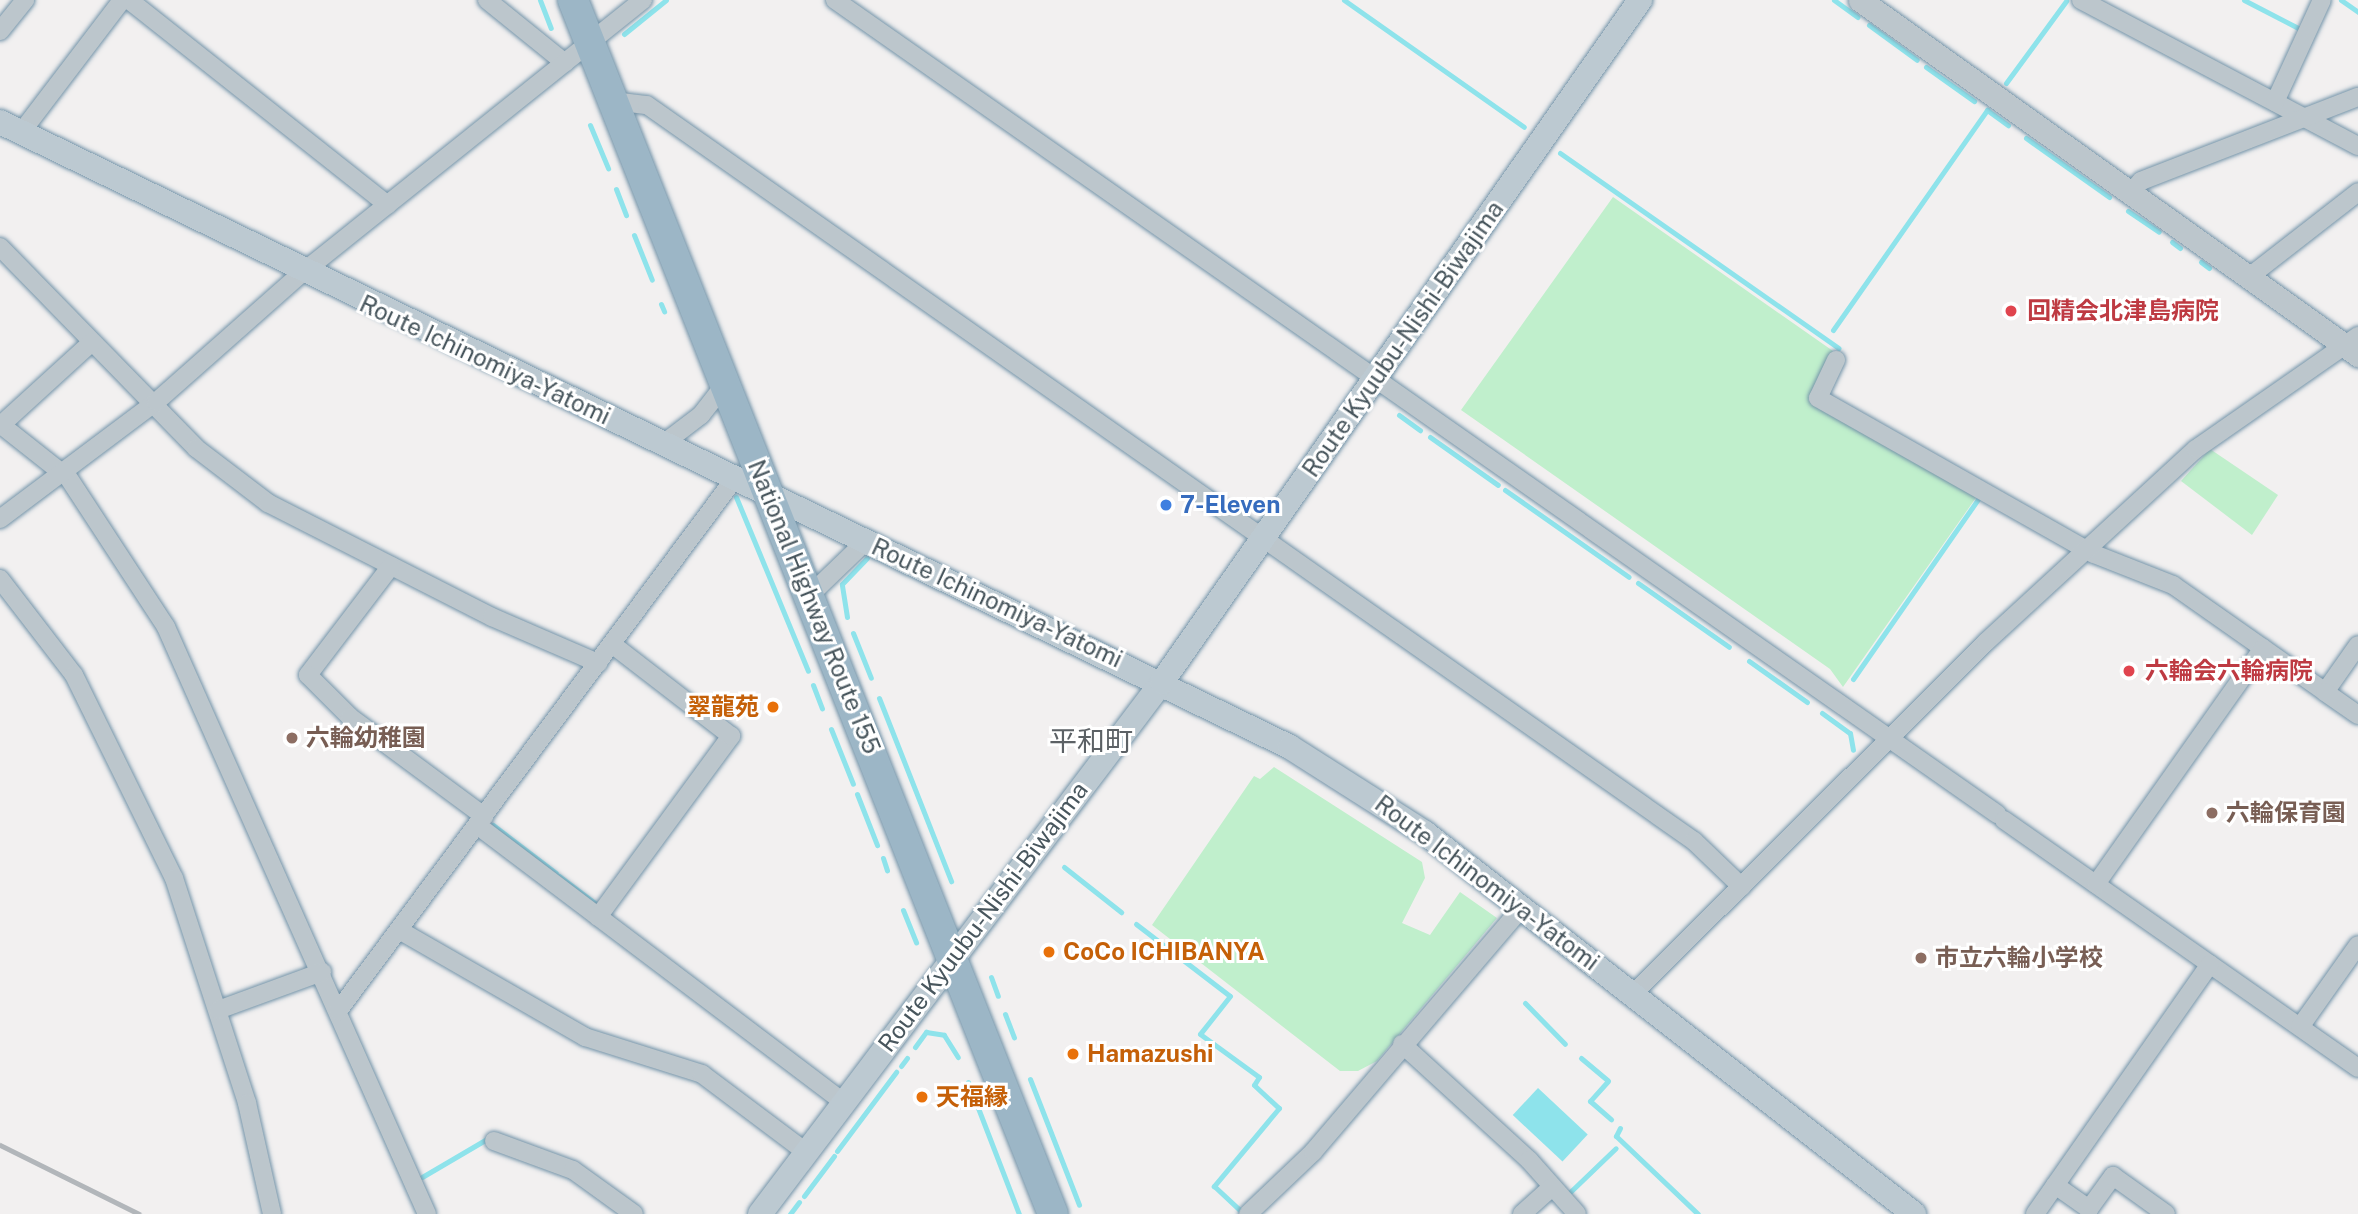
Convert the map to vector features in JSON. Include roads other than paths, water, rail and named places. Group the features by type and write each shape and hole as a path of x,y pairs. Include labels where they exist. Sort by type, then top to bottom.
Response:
{"highway":[{"name":"National Highway Route 155","path":"573,0 724,386 811,594 1053,1214"}],"main road":[{"name":"Route Kyuubu-Nishi-Biwajima","path":"760,1214 952,956 1162,682 1640,0"},
{"name":"Route Ichinomiya-Yatomi","path":"10,128 302,273 1162,682 1347,780 1523,905 1914,1214"}],"street":[{"path":"0,31 25,0"},
{"path":"10,128 122,0"},
{"path":"129,0 388,205"},
{"path":"487,0 565,63"},
{"path":"0,519 156,402 302,273 643,0"},
{"path":"835,0 1374,381 2358,1068"},
{"path":"1633,994 1891,740 2196,449 2353,346 2249,277 1860,0"},
{"path":"2081,0 2358,146"},
{"path":"2276,102 2322,0"},
{"path":"2130,193 2141,181 2358,97"},
{"path":"613,101 647,105 1694,841 1742,887"},
{"path":"2249,277 2358,192"},
{"path":"0,247 92,342 156,402 197,448 268,503 391,566 598,663"},
{"path":"92,342 1,425 63,472 166,627 322,972 427,1214"},
{"path":"1836,360 1818,398 2089,549 2173,585 2358,715"},
{"path":"663,444 701,415 724,386"},
{"path":"338,1011 735,478"},
{"path":"811,594 866,541"},
{"path":"391,566 308,675 350,717 598,917 843,1102"},
{"path":"0,579 74,675 118,756 174,878 218,1010 272,1214"},
{"path":"598,917 731,736 612,644"},
{"path":"2325,692 2358,645"},
{"path":"2096,884 2263,648"},
{"path":"1248,1214 1313,1152 1402,1044 1523,905"},
{"path":"399,930 585,1037 702,1074 806,1152"},
{"path":"2300,1027 2358,945"},
{"path":"2035,1214 2210,964"},
{"path":"218,1010 322,972"},
{"path":"1402,1044 1552,1186 1577,1214"},
{"path":"494,1142 573,1170 634,1214"},
{"path":"2055,1185 2090,1209 2113,1176 2166,1214"},
{"path":"1522,1214 1552,1186"}],"water":[{"path":"1538,1088 1588,1134 1562,1161 1513,1115"}],"waterway":[{"path":"540,0 551,28"},
{"path":"624,34 666,0"},
{"path":"1344,0 1524,127"},
{"path":"1834,0 1857,17"},
{"path":"2244,0 2298,28"},
{"path":"2341,0 2358,12"},
{"path":"2006,83 2066,1"},
{"path":"1869,25 1917,60"},
{"path":"1926,67 1974,101"},
{"path":"1833,330 1987,110 2008,125"},
{"path":"590,125 608,168"},
{"path":"2026,138 2109,197"},
{"path":"1560,153 1839,348"},
{"path":"616,189 626,215"},
{"path":"2128,211 2159,232"},
{"path":"634,235 652,280"},
{"path":"2172,242 2180,248"},
{"path":"2201,262 2209,268"},
{"path":"661,304 664,311"},
{"path":"1399,415 1420,430"},
{"path":"1430,437 1498,485"},
{"path":"1505,490 1629,577"},
{"path":"1853,679 1981,495"},
{"path":"736,497 808,671"},
{"path":"847,617 842,584 867,558"},
{"path":"1638,583 1729,647"},
{"path":"853,633 871,678"},
{"path":"1749,661 1807,702"},
{"path":"813,685 822,708"},
{"path":"879,698 951,881"},
{"path":"1822,713 1850,733 1853,750"},
{"path":"831,729 853,784"},
{"path":"857,794 877,845"},
{"path":"493,825 556,873"},
{"path":"883,858 887,870"},
{"path":"1064,867 1121,912"},
{"path":"559,876 596,904"},
{"path":"903,910 916,943"},
{"path":"1136,924 1230,996 1200,1034 1259,1077 1254,1085 1279,1108 1214,1186 1240,1210"},
{"path":"991,977 998,996"},
{"path":"1525,1003 1565,1044"},
{"path":"1005,1014 1014,1037"},
{"path":"915,1047 926,1032 944,1035 958,1057"},
{"path":"901,1066 907,1058"},
{"path":"1581,1058 1608,1081 1590,1101 1611,1119"},
{"path":"837,1151 896,1072"},
{"path":"1030,1079 1079,1205"},
{"path":"968,1082 1019,1214"},
{"path":"1620,1128 1616,1136 1698,1214"},
{"path":"422,1177 492,1136"},
{"path":"1568,1194 1616,1148"},
{"path":"804,1196 834,1156"},
{"path":"790,1214 799,1202"}],"railway":[{"path":"0,1145 139,1214"}],"place":[{"name":"回精会北津島病院","path":"2011,311"},
{"name":"7-Eleven","path":"1166,505"},
{"name":"六輪会六輪病院","path":"2129,671"},
{"name":"翠龍苑","path":"773,707"},
{"name":"六輪幼稚園","path":"292,738"},
{"name":"六輪保育園","path":"2212,813"},
{"name":"CoCo ICHIBANYA","path":"1049,952"},
{"name":"市立六輪小学校","path":"1921,958"},
{"name":"Hamazushi","path":"1073,1054"},
{"name":"天福縁","path":"922,1097"}],"district":[{"name":"平和町","path":"1091,741"}]}
